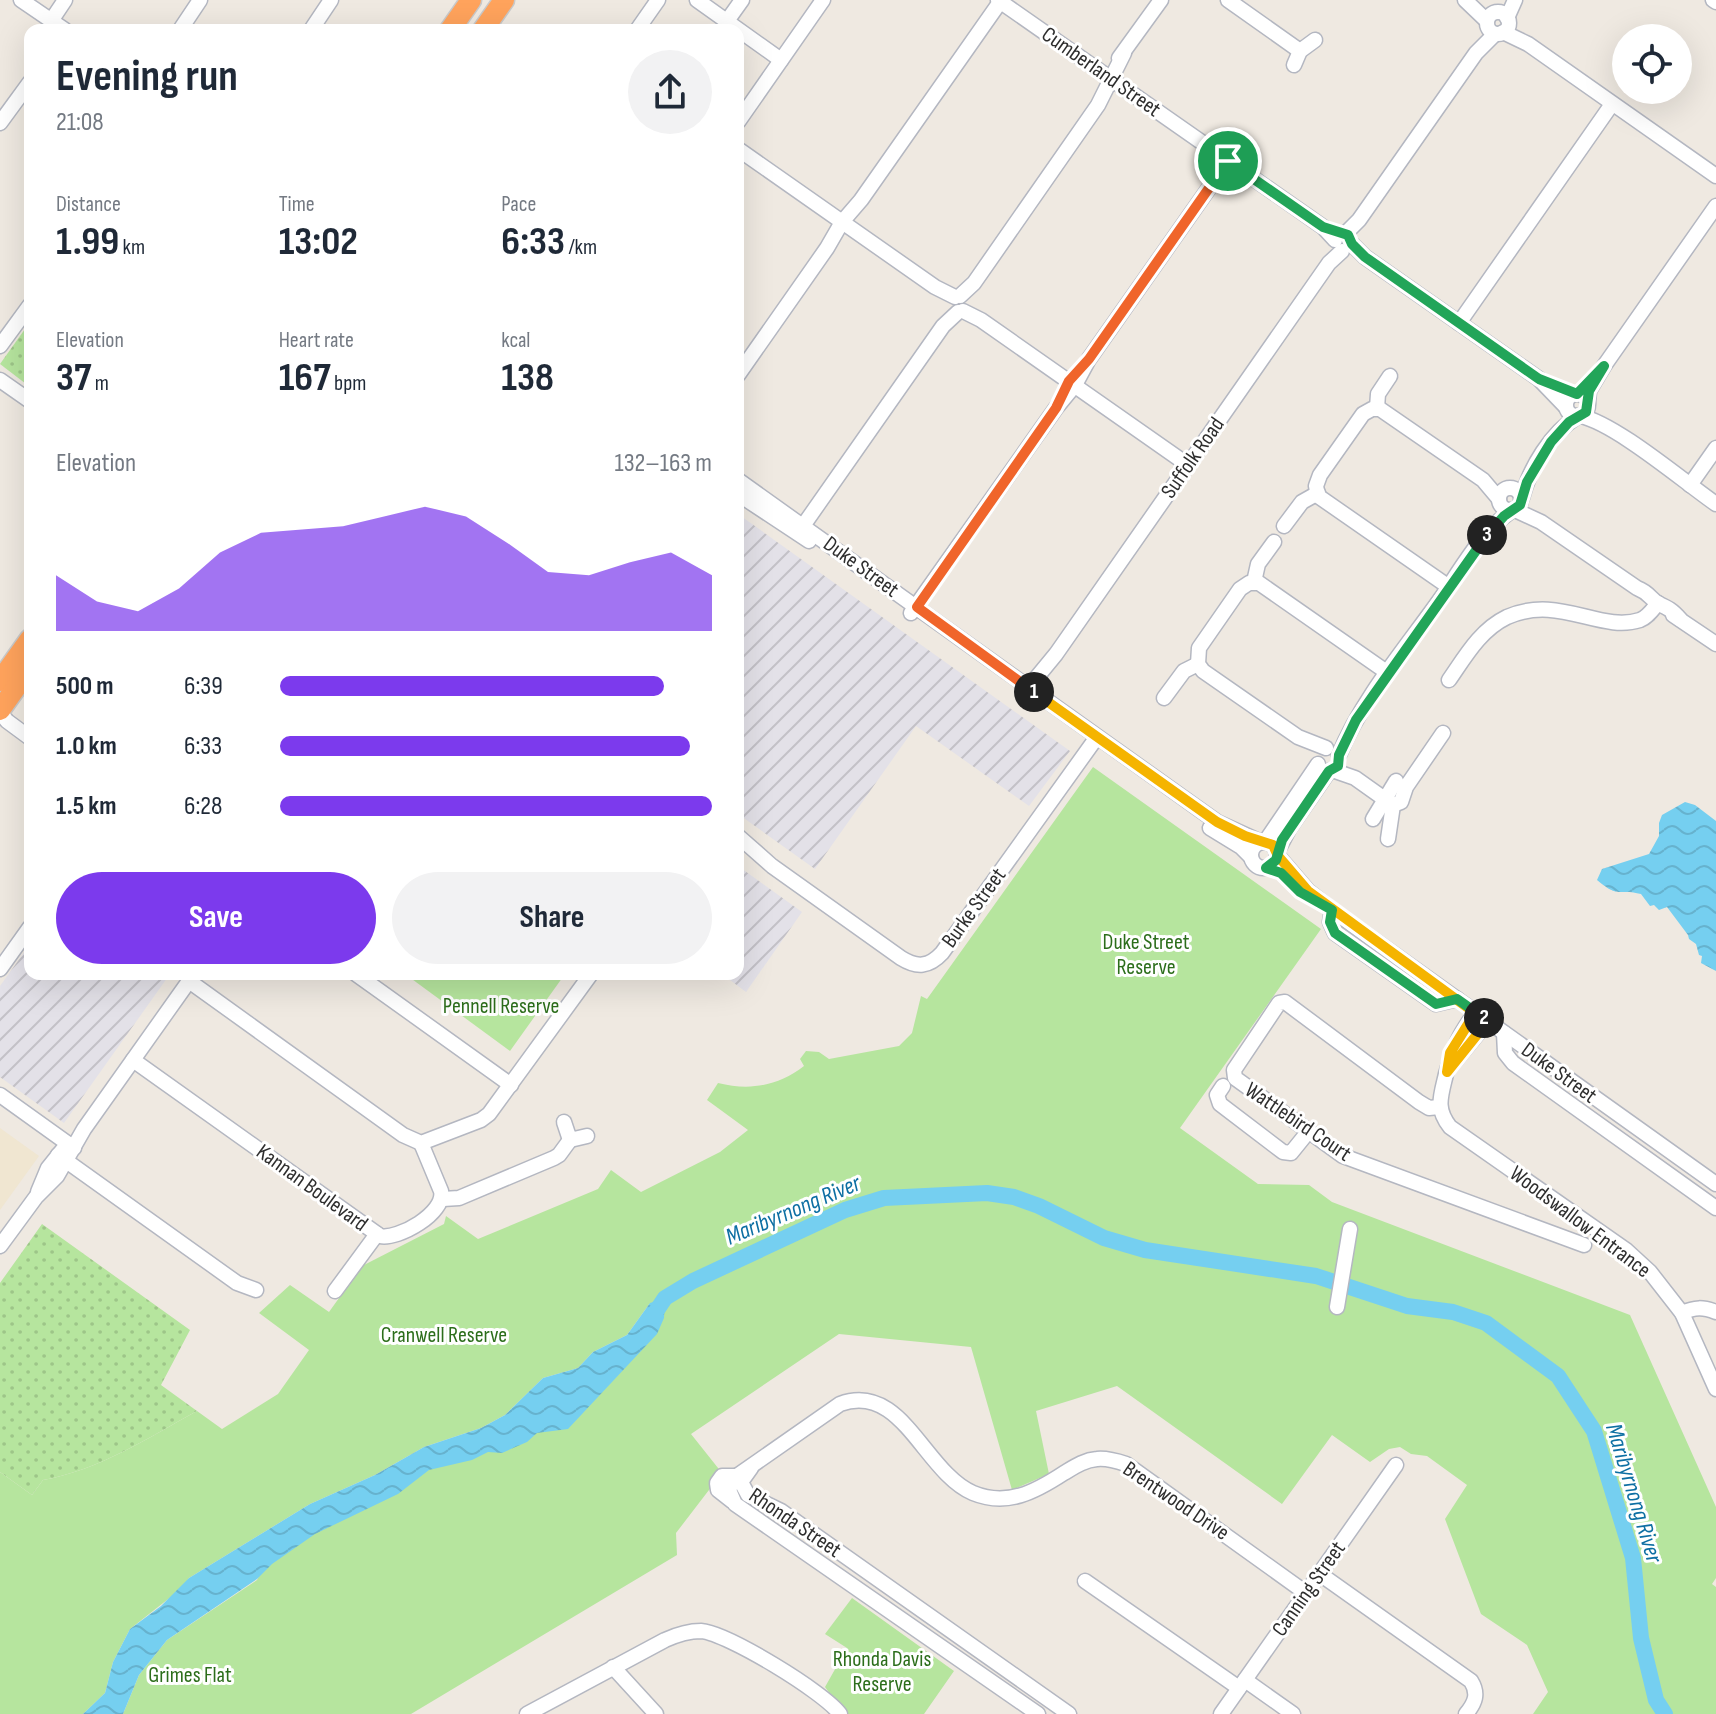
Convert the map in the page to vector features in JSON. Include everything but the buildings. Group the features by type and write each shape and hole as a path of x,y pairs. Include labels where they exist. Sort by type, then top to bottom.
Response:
{"highway":[{"path":"454,24 471,0"},
{"path":"487,24 504,0"},
{"path":"0,681 24,647"},
{"path":"0,711 24,677"}],"street":[{"path":"21,0 56,24"},
{"path":"51,21 65,0"},
{"path":"184,24 200,0"},
{"path":"315,24 331,0"},
{"path":"641,24 658,0"},
{"path":"697,0 731,24"},
{"path":"727,21 742,0"},
{"path":"744,113 823,0"},
{"path":"800,530 1098,105 1124,53 1161,0"},
{"path":"1228,0 1300,51"},
{"name":"Suffolk Road","path":"1029,692 1513,0"},
{"path":"744,366 1001,1"},
{"name":"Cumberland Street","path":"1001,1 1716,504"},
{"path":"1467,2 1714,171"},
{"path":"744,33 781,60"},
{"path":"1294,65 1300,51 1315,40"},
{"path":"0,123 24,90"},
{"path":"1459,323 1612,104"},
{"path":"744,153 1188,465"},
{"path":"914,610 1228,161"},
{"path":"1329,759 1289,829 1274,864 1266,868 1257,866 1251,857 1254,847 1263,842 1329,759 1477,547 1499,521 1538,460 1569,422 1604,366 1716,206"},
{"path":"0,346 24,313"},
{"path":"1377,408 1378,394 1390,376"},
{"path":"0,380 24,397"},
{"path":"1449,587 1318,496 1316,486 1320,475 1367,411 1377,408 1387,413 1637,588 1655,606 1716,644"},
{"path":"1690,485 1716,448"},
{"name":"Duke Street","path":"744,485 800,530 1029,692 1251,857"},
{"path":"1284,526 1302,502 1318,493"},
{"name":"Duke Street","path":"744,497 800,530"},
{"path":"1254,582 1258,564 1274,542"},
{"path":"1254,582 1388,673"},
{"path":"1254,582 1240,589 1199,648 1198,664 1203,671 1388,802 1401,802 1406,787 1443,733"},
{"path":"1449,680 1480,636 1507,617 1538,609 1554,609 1608,620 1635,621 1643,620 1655,606"},
{"path":"1164,698 1184,671 1198,664"},
{"path":"0,711 7,721 24,734"},
{"name":"Duke Street","path":"1095,740 1217,822 1263,842"},
{"name":"Burke Street","path":"744,841 772,866 901,958 914,964 929,964 942,953 1095,740"},
{"path":"1373,819 1388,802 1396,781"},
{"path":"1388,802 1388,839"},
{"path":"1263,842 1273,845 1277,854"},
{"name":"Duke Street","path":"1277,854 1308,891 1332,910 1713,1183"},
{"name":"Duke Street","path":"1266,868 1281,873 1300,892 1332,910"},
{"path":"0,969 24,935"},
{"path":"0,1246 36,1197 57,1176 67,1152 191,980"},
{"path":"195,980 403,1135 421,1143 443,1199 459,1198 554,1158 570,1140 587,1136"},
{"path":"364,980 511,1085"},
{"path":"421,1143 481,1120 493,1109 587,980"},
{"name":"Wattlebird Court","path":"1439,1107 1429,1108 1419,1102 1290,1003 1279,1003 1236,1064 1235,1078 1351,1160 1584,1245"},
{"path":"1439,1107 1447,1072 1482,1017"},
{"path":"1504,1033 1505,1053 1513,1063 1716,1208"},
{"name":"Kannan Boulevard","path":"133,1060 377,1234 389,1237 408,1228 432,1215 443,1199"},
{"path":"1223,1086 1217,1095 1220,1104 1283,1152 1291,1153 1308,1132"},
{"path":"0,1095 67,1152 237,1283 256,1290"},
{"name":"Woodswallow Entrance","path":"1439,1107 1441,1116 1450,1127 1626,1250 1650,1272 1682,1313 1716,1389"},
{"path":"564,1122 570,1140"},
{"path":"1337,1307 1350,1229"},
{"path":"335,1291 377,1234"},
{"path":"1682,1313 1703,1307 1716,1312"},
{"name":"Brentwood Drive","path":"759,1460 840,1404 855,1399 873,1400 903,1423 951,1480 985,1497 1003,1499 1037,1490 1095,1458 1126,1464 1306,1593"},
{"name":"Rhonda Street","path":"759,1460 736,1476 729,1490 735,1504 1038,1714"},
{"name":"Rhonda Street","path":"759,1460 741,1482 748,1495 781,1511 1069,1714"},
{"name":"Canning Street","path":"1221,1714 1396,1465"},
{"path":"1320,1574 1471,1681 1476,1698 1466,1714"},
{"path":"1085,1581 1293,1714"},
{"path":"527,1714 665,1640 682,1633 701,1631 731,1641 816,1692 833,1711"},
{"path":"613,1667 656,1714"}],"shaded area":[{"path":"744,518 1070,751 1029,806 916,726 815,869 744,818"},
{"path":"744,870 802,912 746,992 730,980 744,980"},
{"path":"24,952 24,980 166,980 64,1123 0,1077 0,986"},
{"path":"0,1128 39,1156 0,1210"}],"green space":[{"path":"24,330 24,382 0,364"},
{"path":"1093,767 1321,929 1180,1128 1258,1184 1309,1185 1332,1202 1630,1315 1716,1507 1716,1578 1712,1584 1716,1587 1716,1714 1533,1714 1548,1692 1527,1645 1481,1614 1445,1519 1467,1485 1427,1456 1411,1454 1400,1447 1389,1449 1370,1462 1332,1435 1282,1504 1117,1386 1036,1411 1049,1474 1012,1490 971,1347 839,1334 691,1434 722,1473 676,1533 677,1555 411,1714 123,1714 139,1675 167,1640 257,1580 271,1551 619,1362 650,1303 627,1335 593,1352 578,1368 543,1378 505,1415 481,1428 424,1447 375,1475 310,1504 189,1578 181,1589 130,1629 113,1662 105,1693 83,1714 0,1714 0,1472 32,1495 43,1480 103,1461 197,1411 222,1429 278,1394 309,1350 259,1313 290,1285 329,1312 362,1266 444,1224 446,1216 478,1239 598,1189 611,1170 641,1192 720,1152 748,1130 707,1100 718,1083 741,1087 774,1082 804,1066 800,1059 806,1051 819,1052 829,1059 899,1046 912,1033 921,996 927,999"},
{"name":"Pennell Reserve","path":"413,980 561,980 510,1051"},
{"path":"42,1224 190,1330 161,1385 197,1411 103,1461 43,1480 32,1495 0,1472 0,1283"},
{"name":"Rhonda Davis Reserve","path":"852,1598 954,1671 924,1714 845,1714 825,1687 847,1648 825,1634"}],"water":[{"path":"1685,802 1695,805 1716,821 1716,971 1701,963 1702,956 1696,944 1689,939 1667,907 1659,910 1654,905 1650,906 1641,894 1614,891 1597,880 1602,869 1649,854 1659,836 1662,815"},
{"path":"665,1298 664,1318 657,1334 568,1429 537,1433 527,1442 502,1453 488,1452 472,1460 429,1470 398,1494 315,1534 272,1564 257,1579 167,1640 139,1675 123,1714 83,1714 105,1693 113,1662 130,1629 161,1606 189,1578 310,1504 375,1475 424,1447 481,1428 505,1415 543,1378 578,1368 593,1352 627,1335 650,1303"}],"waterway":[{"name":"Maribyrnong River","path":"653,1316 665,1298 693,1281 845,1210 884,1198 987,1193 1014,1197 1039,1206 1104,1238 1145,1250 1316,1276 1407,1306 1453,1312 1486,1323 1558,1376 1594,1431 1633,1558 1641,1638 1656,1700 1665,1714"}],"route":[{"path":"1228,161 1089,359 1069,381 1056,408 917,607 1217,822 1245,836 1269,842 1276,848 1277,852 1278,856 1308,891 1332,910 1435,983 1475,1013 1450,1053 1447,1072 1488,1021 1457,999 1446,1004 1436,1004 1335,933 1330,922 1332,910 1300,892 1281,873 1266,868 1274,864 1278,856 1282,840 1329,771 1336,769 1340,763 1339,755 1356,720 1388,673 1477,547 1499,521 1518,508 1527,482 1551,442 1569,422 1586,412 1589,391 1604,366 1581,391 1573,395 1539,379 1365,257 1348,235 1323,227 1228,161"}],"park label":[{"name":"Duke Street Reserve","path":"1146,954"},
{"name":"Cranwell Reserve","path":"444,1335"},
{"name":"Grimes Flat","path":"190,1675"}]}
